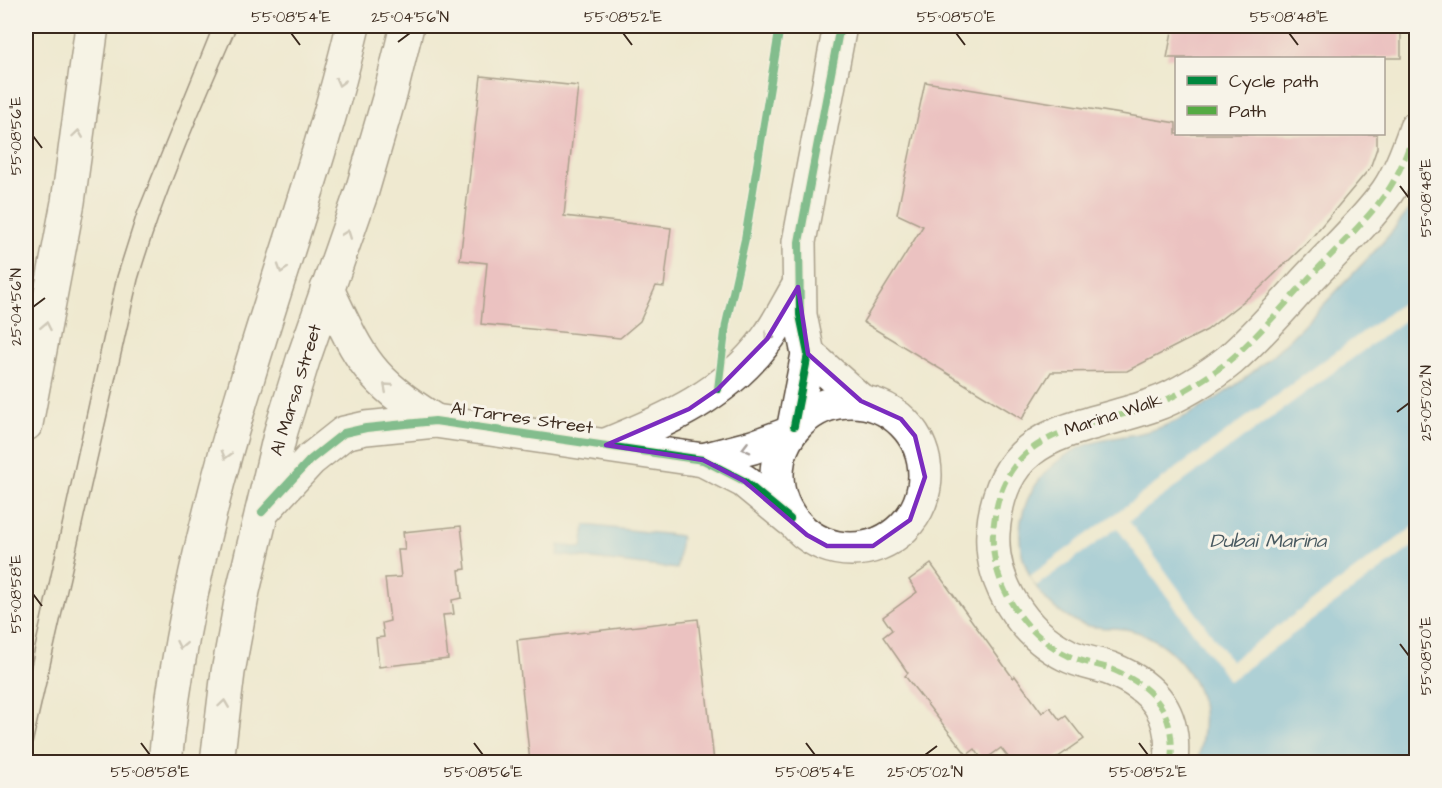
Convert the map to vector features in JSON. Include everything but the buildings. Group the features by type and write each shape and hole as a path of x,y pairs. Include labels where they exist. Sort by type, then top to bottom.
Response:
{"main road":[{"path":"26,424 68,202 92,26"},
{"path":"165,762 180,649 213,502 247,380 313,177 353,26"},
{"name":"Al Marsa Street","path":"217,762 228,672 243,591 281,431 327,289 362,191 407,26"},
{"path":"791,430 813,410 836,402 861,401 882,406 901,419 915,436 923,456 926,477 921,500 910,520 893,536 873,546 850,549 827,546 807,536 790,519 780,499 776,477 779,455 791,430 808,354 798,287 799,242 840,26"},
{"name":"Marina Walk","path":"1171,762 1173,739 1166,712 1145,688 1113,670 1067,656 1044,641 1025,622 1005,594 997,568 993,534 1000,492 1019,462 1046,438 1067,429 1155,405 1229,361 1387,192 1406,158 1416,128"},
{"path":"606,445 689,409 718,389 744,366 767,339 798,287"},
{"name":"Al Tarres Street","path":"327,289 351,343 364,363 382,383 435,421"},
{"path":"808,354 861,401"},
{"name":"Al Tarres Street","path":"262,512 310,460 344,434 366,428 435,421 703,460 744,481 790,519"},
{"name":"Al Tarres Street","path":"703,460 753,447 791,430"}],"highlighted area":[{"path":"798,287 808,354 861,401 901,419 915,436 925,477 910,520 873,546 827,546 807,535 744,481 703,460 606,445 689,409 718,389 767,339"}],"water":[{"name":"Dubai Marina","path":"1416,198 1416,762 1198,762 1203,733 1202,704 1192,679 1176,657 1155,640 1143,634 1125,629 1094,627 1077,622 1047,601 1032,581 1023,558 1020,534 1028,500 1033,489 1048,470 1063,457 1079,448 1142,433 1176,421 1201,408 1247,377 1288,341 1393,231"},
{"path":"585,525 681,536 677,569 558,555 559,545 582,548"}],"pier":[{"path":"1416,293 1416,312 1129,521 1231,661 1416,525 1416,544 1229,681 1117,528 1036,586 1030,576"}],"tram line":[{"path":"26,688 117,276 137,213 213,26"},
{"path":"28,762 138,280 171,183 237,26"}],"marked path":[{"path":"1171,762 1170,730 1160,705 1151,694 1127,676 1072,657 1051,646 1036,634 1012,605 1003,588 994,551 993,533 999,498 1010,472 1026,453 1046,440 1070,430 1162,402 1193,386 1230,360 1359,226 1387,192 1396,177 1416,128"}],"cycle path":[{"path":"718,389 726,324 745,239 780,26"},
{"path":"794,426 808,354 800,315 799,242 840,26"},
{"path":"262,512 310,460 344,433 366,428 435,421 703,460 744,481 790,519"}]}
